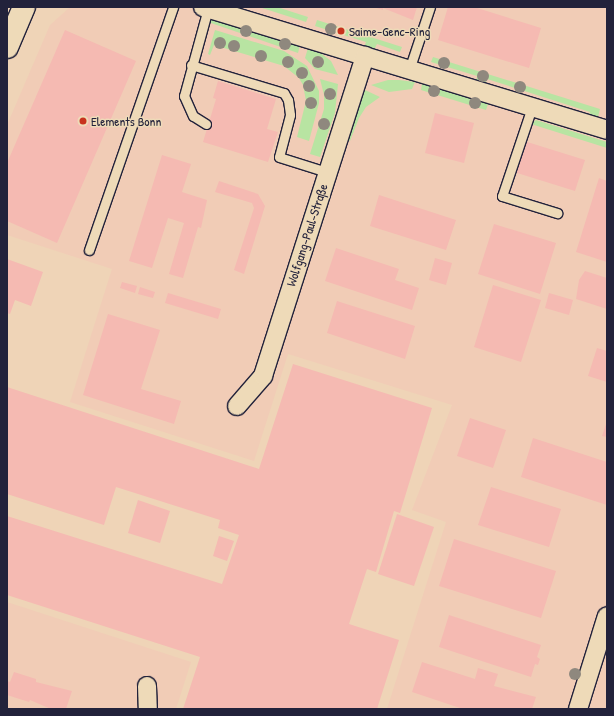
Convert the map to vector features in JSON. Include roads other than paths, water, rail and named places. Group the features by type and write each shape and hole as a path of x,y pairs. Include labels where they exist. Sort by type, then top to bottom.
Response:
{"main road":[{"path":"7,47 24,7"}],"street":[{"path":"205,8 607,130"},
{"name":"Wolfgang-Paul-Straße","path":"237,406 263,376 365,56"},
{"path":"578,709 607,616"},
{"path":"147,686 148,709"}],"lane":[{"path":"89,250 173,7"},
{"path":"409,70 430,7"},
{"path":"205,8 184,96 186,107 193,116 206,124"},
{"path":"191,66 284,93 288,100 290,115 279,157 327,172"},
{"path":"532,107 502,196 557,213"}],"place":[{"name":"Saime-Genc-Ring","path":"341,31"},
{"name":"Elements Bonn","path":"83,121"}]}
